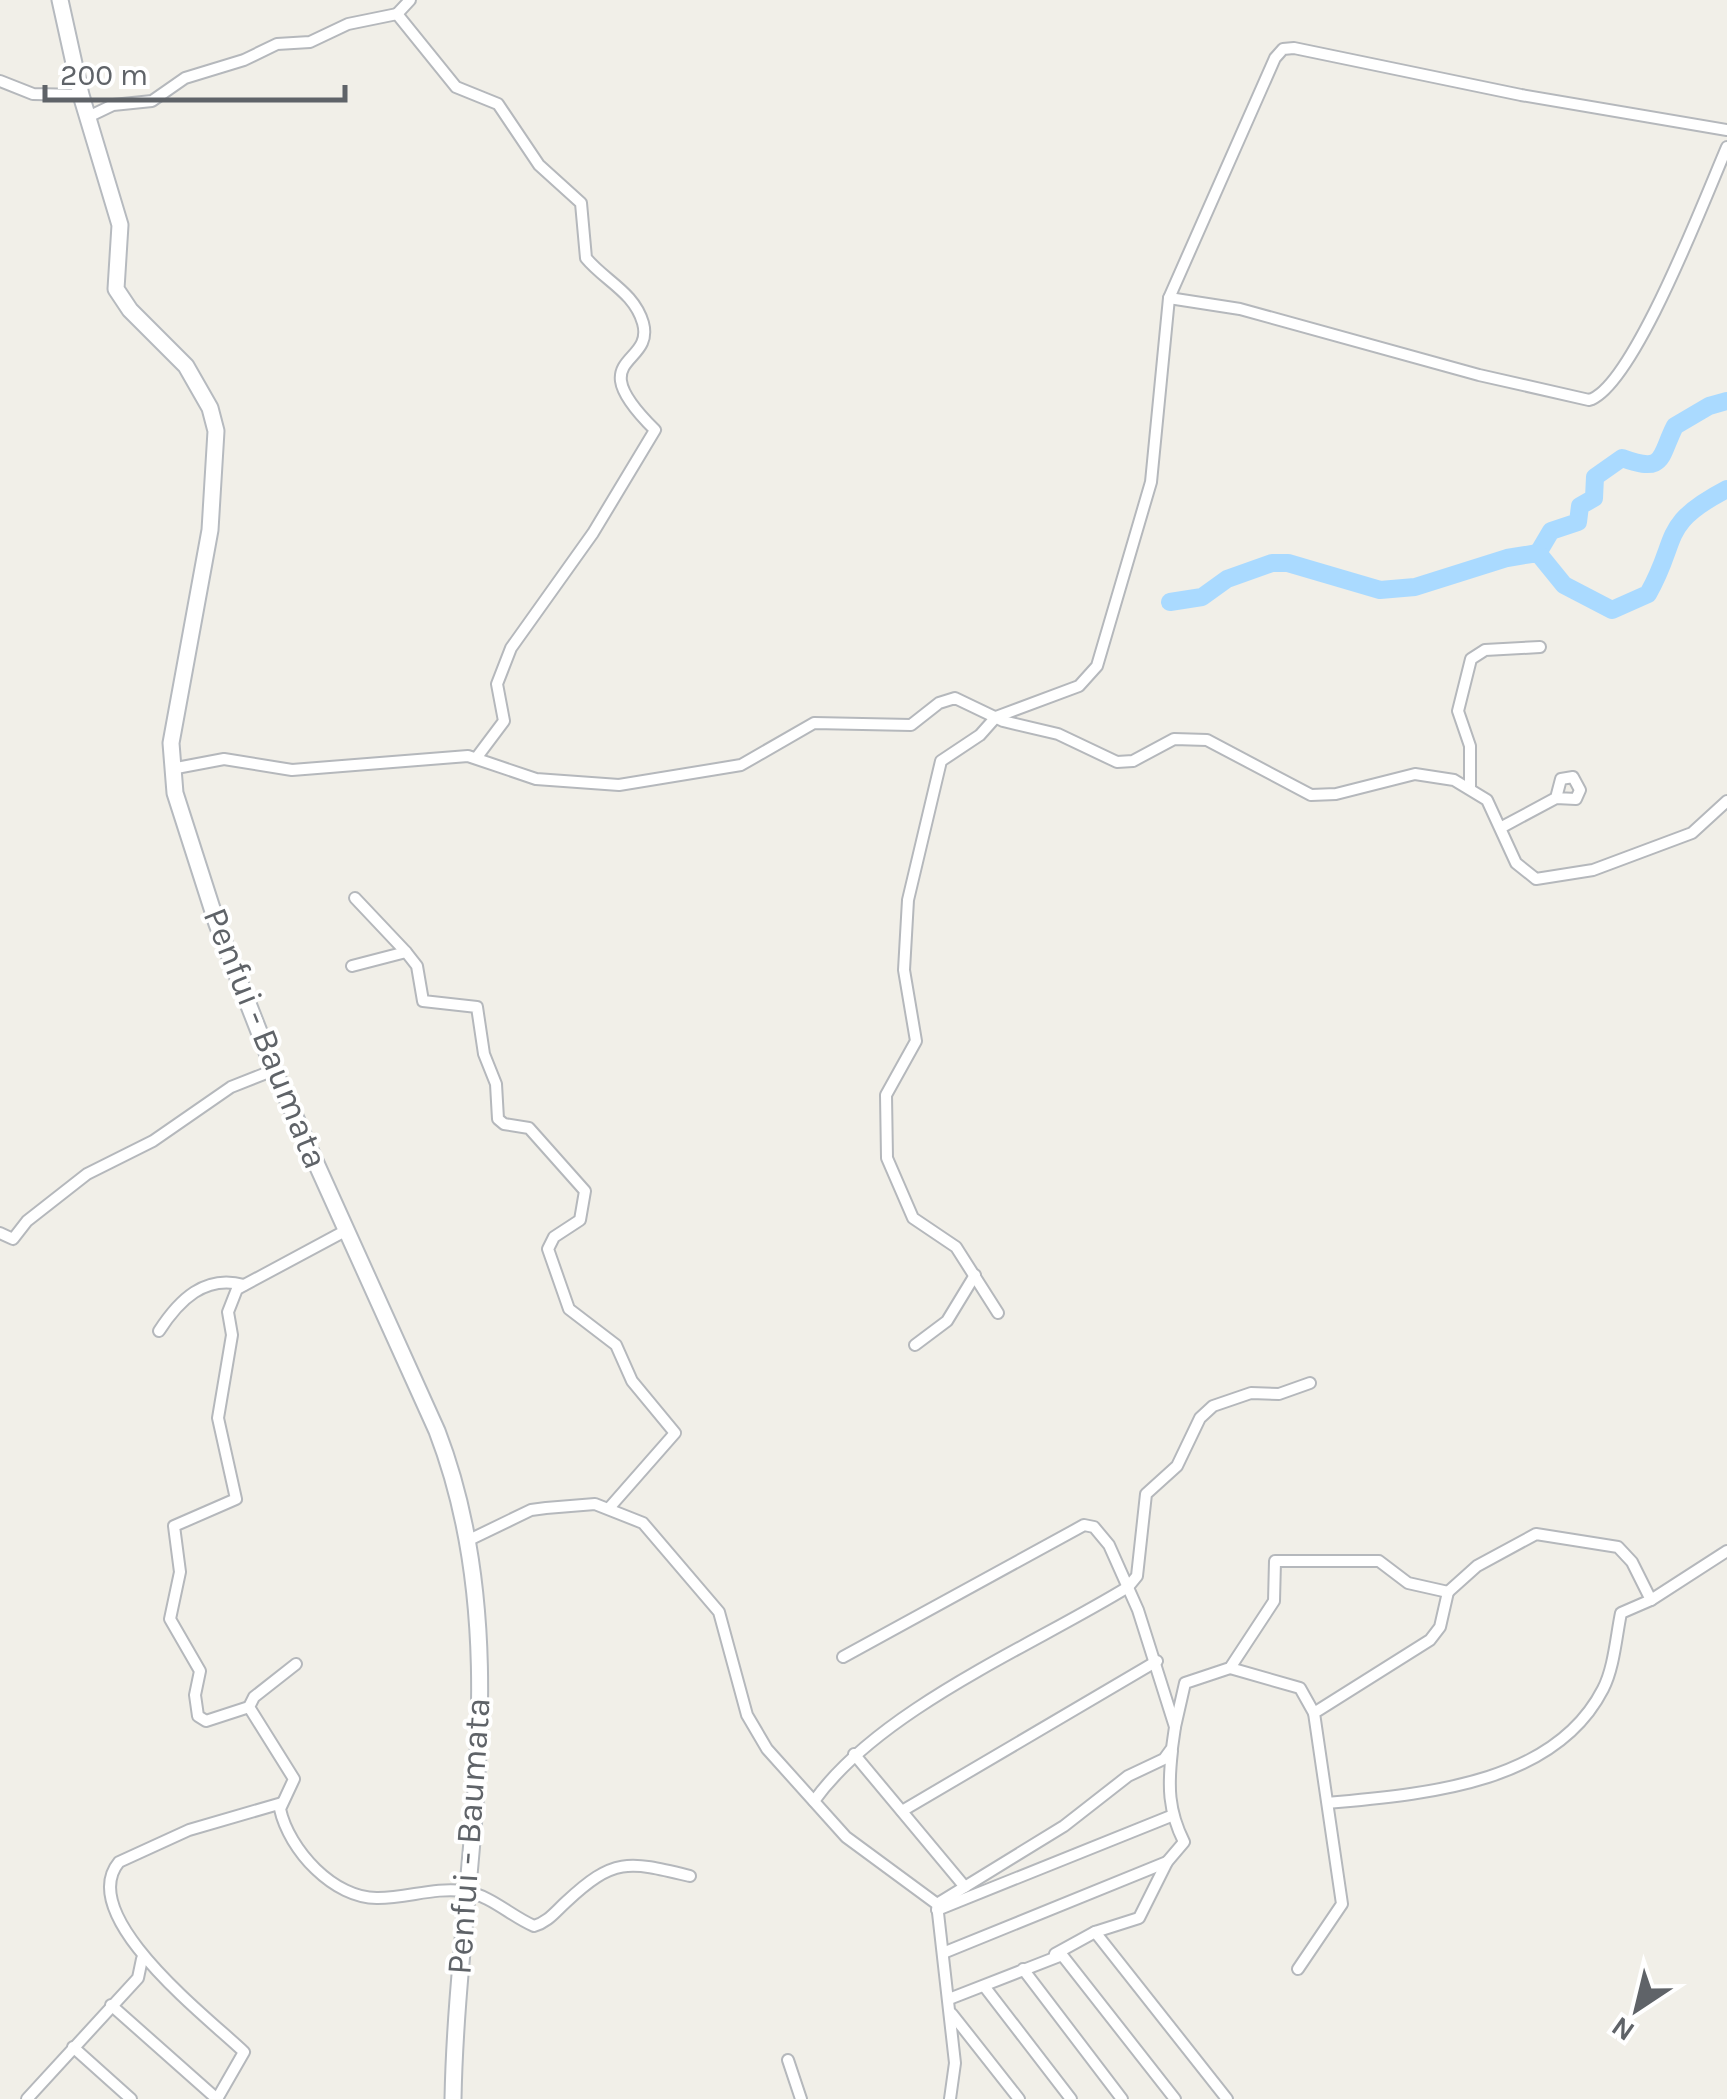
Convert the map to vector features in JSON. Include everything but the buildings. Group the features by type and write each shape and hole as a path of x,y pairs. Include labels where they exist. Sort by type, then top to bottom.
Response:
{"street":[{"name":"Penfui - Baumata","path":"60,0 80,95 120,225 116,289 130,310 186,366 210,408 216,431 210,530 171,742 174,793 217,924 274,1070 438,1431 454,1474 469,1540 479,1654 478,1790 458,1985 453,2099"},
{"path":"88,117 113,105 152,101 186,78 244,60 276,44 308,42 348,24 397,14 410,0"},
{"path":"397,14 455,86 498,104 539,165 578,199 585,216 586,258 631,300 644,331 623,370 620,388 627,402 655,430 594,533 515,639 497,684 504,721 477,757"},
{"path":"998,1313 950,1241 910,1214 889,1170 885,1102 916,1046 903,950 913,871 940,761 980,735 996,717 1080,686 1097,666 1150,482 1169,298 1271,65 1286,48 1727,130"},
{"path":"0,81 33,94 80,95"},
{"path":"1169,298 1240,310 1574,399 1597,398 1614,383 1641,336 1727,147"},
{"path":"1470,787 1470,746 1458,711 1471,659 1481,651 1540,646"},
{"path":"171,769 224,759 292,770 477,757 536,778 618,785 690,770 734,768 814,723 911,725 950,698 962,699 996,717 1058,734 1123,763 1168,740 1206,740 1311,795 1336,794 1415,774 1470,787 1487,800 1519,868 1536,879 1550,880 1593,870 1692,832 1727,802"},
{"path":"1502,827 1556,798"},
{"path":"355,898 415,962 423,1000 477,1008 484,1054 496,1084 498,1118 504,1124 528,1128 585,1191 580,1220 554,1236 548,1249 564,1286 565,1300 575,1316 616,1345 632,1382 674,1430 671,1442 610,1507"},
{"path":"352,966 406,952"},
{"path":"0,1233 13,1239 27,1221 87,1174 153,1141 231,1087 274,1070"},
{"path":"296,1664 254,1698 249,1707 206,1721 198,1716 195,1695 200,1671 170,1615 180,1572 176,1522 236,1499 218,1418 232,1335 228,1312 232,1298 244,1285 346,1231"},
{"path":"915,1345 947,1321 974,1275"},
{"path":"159,1331 172,1312 206,1284 218,1280 244,1285"},
{"path":"814,1801 854,1754 899,1720 1128,1587 1136,1576 1146,1494 1176,1466 1200,1418 1221,1402 1251,1393 1279,1394 1310,1382"},
{"path":"469,1540 530,1510 595,1504 610,1507 650,1528 710,1599 722,1620 747,1715 767,1749 846,1837 937,1908 955,2063 950,2099"},
{"path":"843,1657 1084,1525 1094,1528 1109,1545 1128,1587 1157,1661 1175,1728"},
{"path":"1314,1713 1430,1640 1440,1628 1448,1592 1477,1566 1536,1534 1618,1547 1632,1562 1651,1600"},
{"path":"1328,1803 1430,1794 1529,1760 1581,1724 1606,1684 1621,1614 1651,1600 1727,1551"},
{"path":"1230,1668 1274,1602 1277,1588 1273,1564 1278,1560 1379,1561 1408,1583 1448,1592"},
{"path":"902,1811 1157,1661"},
{"path":"949,1999 1054,1955 1096,1932 1139,1918 1167,1862 1184,1842 1171,1816 1168,1793 1185,1682 1230,1668 1300,1688 1314,1713 1342,1904 1298,1970"},
{"path":"249,1707 294,1780 282,1803 292,1842 304,1857 352,1893 380,1898 445,1889 469,1892 490,1898 534,1926 552,1916 599,1873 619,1864 690,1876"},
{"path":"937,1908 1064,1826 1128,1776 1164,1759 1172,1748"},
{"path":"854,1754 965,1887"},
{"path":"111,2006 217,2099 244,2052 142,1958 112,1895 113,1869 120,1862 189,1830 282,1803"},
{"path":"937,1908 1171,1816"},
{"path":"943,1953 1167,1862"},
{"path":"1096,1932 1227,2099"},
{"path":"1054,1955 1069,1959 1175,2099"},
{"path":"27,2099 138,1978 142,1958"},
{"path":"1023,1969 1122,2099"},
{"path":"984,1986 1071,2099"},
{"path":"951,2013 1019,2099"},
{"path":"73,2047 132,2099"},
{"path":"788,2060 800,2099"}],"waterway":[{"path":"1538,553 1551,531 1578,522 1580,506 1594,498 1595,477 1622,458 1654,463 1663,454 1675,426 1709,406 1727,401"},
{"path":"1170,602 1202,597 1227,579 1272,563 1288,563 1380,590 1415,587 1507,558 1538,553 1564,585 1612,610 1648,594 1680,523 1727,489"}]}
